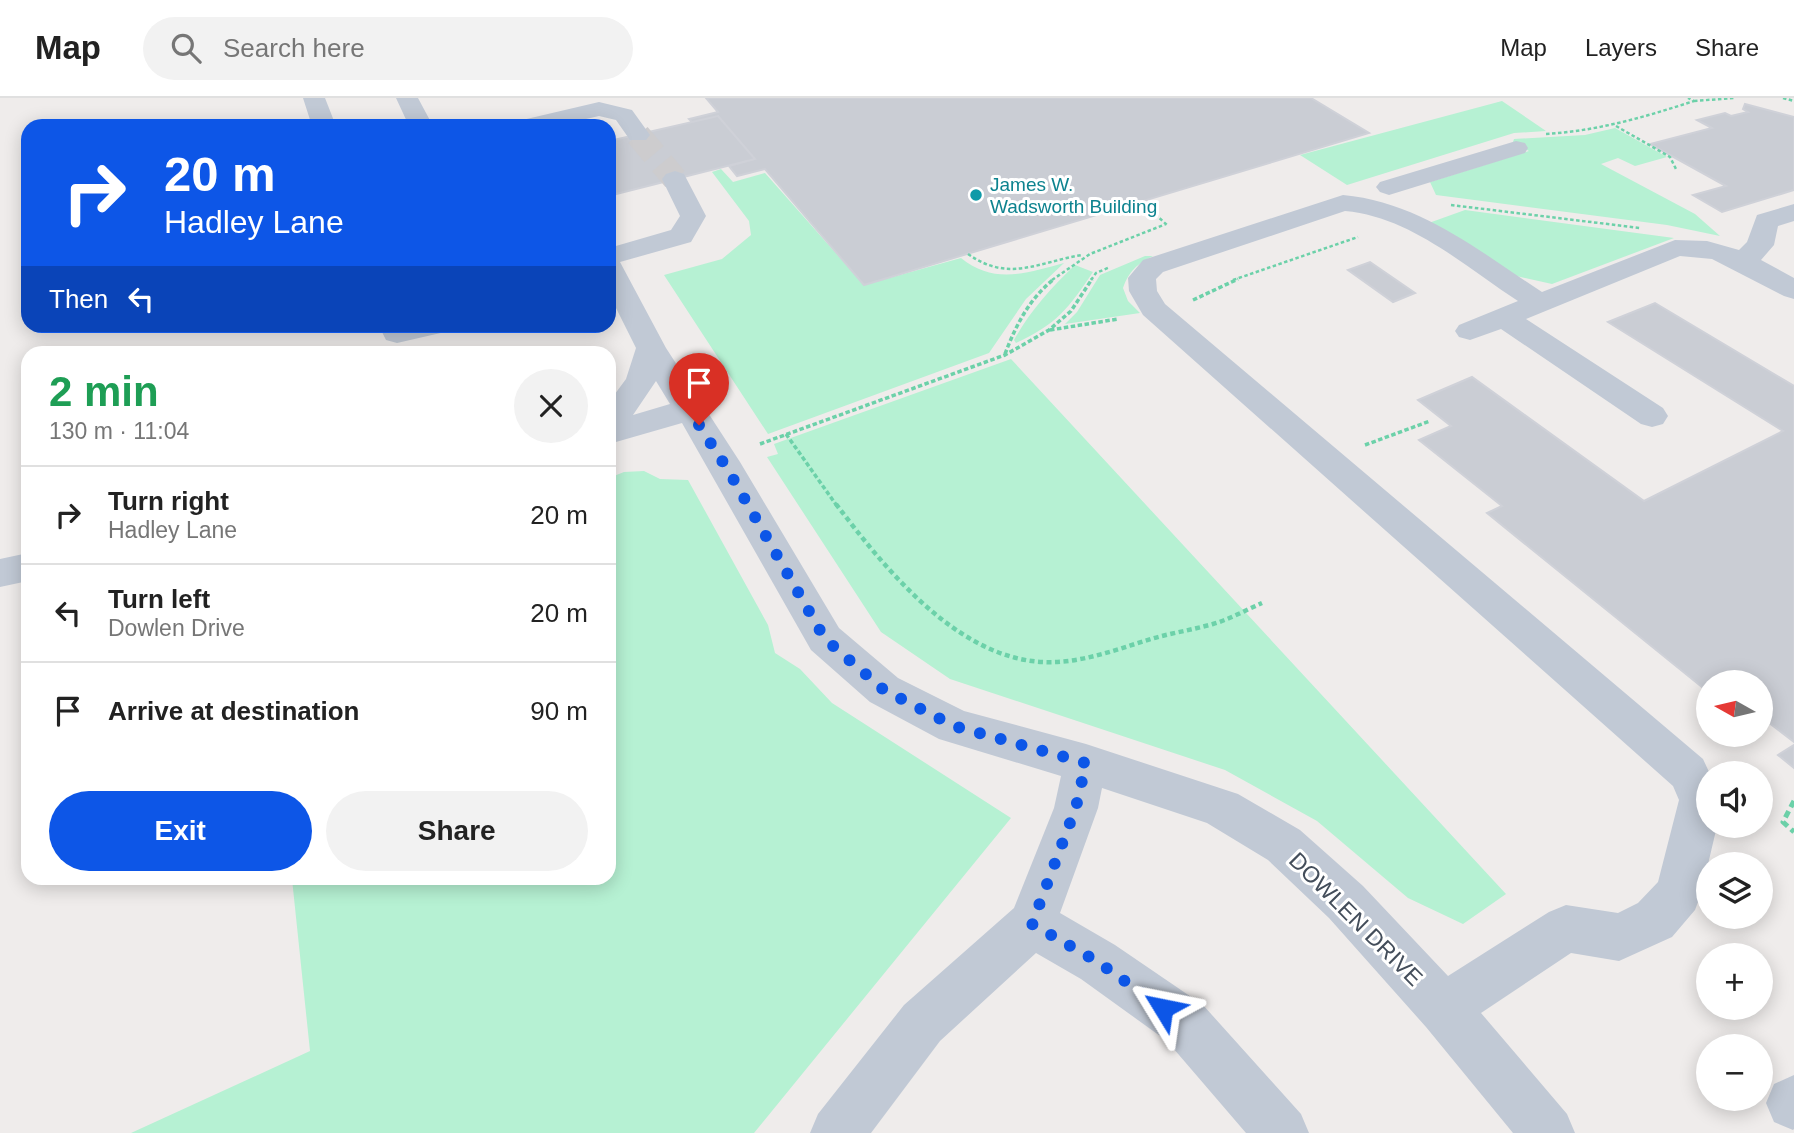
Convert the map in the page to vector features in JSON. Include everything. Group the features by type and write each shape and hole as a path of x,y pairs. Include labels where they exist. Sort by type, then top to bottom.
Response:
{"street":[{"path":"314,98 322,119"},
{"path":"407,98 418,119"},
{"path":"530,119 599,110 624,115 638,135"},
{"path":"1389,187 1516,148"},
{"path":"616,255 681,236 693,216 675,179"},
{"path":"1444,1009 1566,929 1619,937 1655,920 1678,894 1701,800 1688,773 1153,309 1143,291 1142,278 1153,266 1343,203 1358,203 1390,211 1422,227 1540,303"},
{"path":"1743,262 1760,245 1766,221 1794,212"},
{"path":"1470,331 1675,248 1701,247 1743,262 1794,290"},
{"name":"DOWLEN DRIVE","path":"616,280 651,348 724,463 825,639 884,690 954,726 1086,763 1222,808 1283,845 1346,902 1444,1009 1548,1133"},
{"path":"1505,318 1652,416"},
{"path":"616,413 642,380 651,348"},
{"path":"616,431 688,410"},
{"path":"0,573 21,568"},
{"path":"837,1133 922,1023 1032,924 1076,807 1086,763"},
{"path":"1032,924 1098,962 1185,1023 1282,1133"}],"path":[{"path":"1694,101 1735,98"},
{"path":"1783,98 1794,100"},
{"path":"1615,126 1670,157 1677,172"},
{"path":"1142,202 1172,229"},
{"path":"1444,207 1455,204 1640,228"},
{"path":"1005,355 1011,332 1054,277 1084,255 1166,224"},
{"path":"1190,301 1220,285 1359,237"},
{"path":"968,254 979,264 999,270 1019,271 1070,256 1084,255"},
{"path":"1049,330 1123,318"},
{"path":"1360,447 1430,421"},
{"path":"786,434 874,553 930,610 985,647 1027,660 1057,662 1089,657 1216,623 1262,603"},
{"path":"1794,802 1783,822 1794,832"}],"green space":[{"path":"1502,101 1546,131 1514,133 1347,185 1300,155"},
{"path":"1615,128 1667,157 1635,166 1618,158 1601,164 1695,214 1720,236 1667,225 1436,195 1430,182 1529,151 1513,142 1514,139 1585,135"},
{"path":"721,169 733,182 765,173 864,285 961,258 986,272 998,274 1024,273 1064,263 1026,299 989,353 768,434 664,275 722,259 751,235 749,221 712,172"},
{"path":"1465,210 1674,238 1552,284 1503,273 1426,224"},
{"path":"1145,256 1153,256 1134,269 1123,288 1128,301 1140,313 1065,324 1077,312 1100,275"},
{"path":"1075,265 1093,272 1076,296 1052,322 1016,343 1014,340 1020,329 1034,310"},
{"path":"1011,359 1506,894 1463,924 1408,898 1317,821 1225,770 950,679 881,632 767,457 778,454 774,444"},
{"path":"644,471 660,479 688,480 768,625 775,653 800,669 832,703 1011,818 754,1133 131,1133 310,1051 293,885 616,885 616,475"}],"building":[{"name":"James W. Wadsworth Building","path":"706,98 1311,98 1369,133 864,285 765,169 737,176 729,166 755,159 718,116 692,122 689,119 718,112"},
{"path":"1745,104 1794,117 1794,190 1722,212 1693,195 1726,186 1650,144 1712,128 1697,120 1725,113 1731,116 1748,112 1743,109"},
{"path":"718,116 755,159 616,194 616,139"},
{"path":"1370,262 1415,293 1393,302 1348,270"},
{"path":"1655,303 1794,386 1794,742 1773,726 1773,670 1696,670 1696,682 1487,513 1502,506 1419,440 1451,426 1418,400 1472,377 1644,501 1783,431 1608,322"},
{"path":"1794,745 1794,768 1778,755"}],"tunnel":[{"path":"638,135 675,179"}],"place":[{"name":"James W. Wadsworth Building","path":"976,195"}],"route":[{"path":"699,425 728,470 825,639 884,690 954,726 1086,763 1076,807 1032,924 1098,962 1163,1008"}]}
